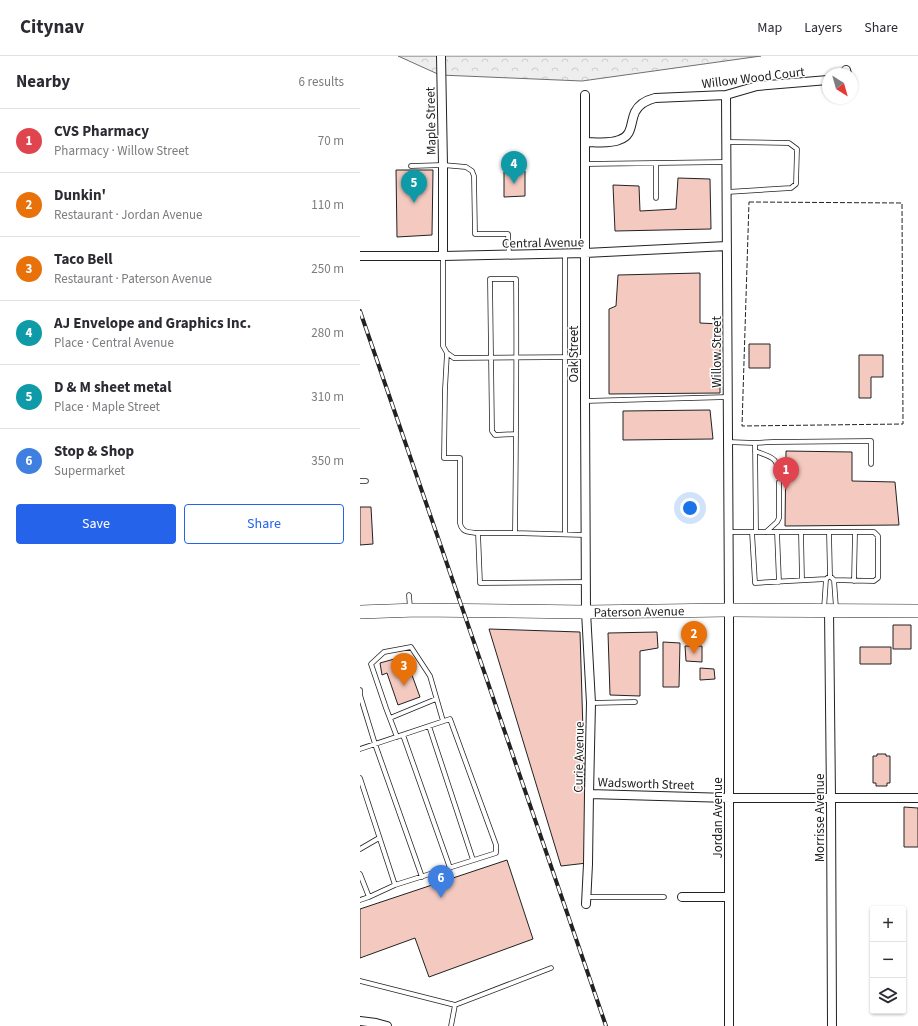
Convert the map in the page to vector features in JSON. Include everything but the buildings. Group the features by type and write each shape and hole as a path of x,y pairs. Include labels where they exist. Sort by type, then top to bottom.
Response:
{"main road":[{"name":"Paterson Avenue","path":"360,612 410,610 586,612 729,610 918,611"}],"street":[{"name":"Maple Street","path":"441,57 443,256"},
{"name":"Willow Wood Court","path":"585,142 612,142 624,138 631,128 635,112 647,100 655,98 726,95 757,86 822,81"},
{"name":"Oak Street","path":"585,95 586,612"},
{"name":"Willow Street","path":"726,95 729,610"},
{"name":"Central Avenue","path":"360,256 585,253 727,246"},
{"name":"Jordan Avenue","path":"729,610 729,1026"},
{"name":"Morrisse Avenue","path":"830,610 832,1026"},
{"name":"Curie Avenue","path":"586,612 591,703 586,901"},
{"name":"Wadsworth Street","path":"589,794 730,798 918,798"},
{"path":"682,897 729,897"},
{"path":"360,1022 376,1022 387,1026"}],"lane":[{"path":"726,142 789,143 797,149 796,184 792,188 727,192"},
{"path":"585,164 726,162"},
{"path":"656,163 656,198"},
{"path":"411,166 443,165 466,167 472,171 474,176 475,234 508,234 509,255"},
{"path":"565,253 565,534"},
{"path":"443,256 443,346 447,353 454,358 585,357"},
{"path":"515,533 517,358 516,279 490,279 492,431 496,435 516,434"},
{"path":"447,353 444,458 460,458 461,528 465,532 478,533 586,535"},
{"path":"585,401 728,397"},
{"path":"728,442 755,443 871,440 872,464"},
{"path":"729,532 754,532 766,532 777,532 801,532 829,532 855,532 874,532 878,536 878,578 874,581 834,580 828,578 755,583 754,532 756,451 755,443"},
{"path":"756,451 772,458 776,462 778,466 778,476"},
{"path":"360,480 366,480"},
{"path":"766,532 777,522 779,518 778,482"},
{"path":"777,532 778,582"},
{"path":"801,532 802,580"},
{"path":"829,532 828,578 830,610"},
{"path":"854,581 855,532"},
{"path":"478,533 480,583 587,582"},
{"path":"830,610 834,580"},
{"path":"409,595 410,610"},
{"path":"397,737 371,664 384,652 411,647 430,676 443,721"},
{"path":"360,690 360,695 375,744 422,877"},
{"path":"390,718 436,699"},
{"path":"591,703 635,702"},
{"path":"360,749 450,719 496,845 496,853 395,885 360,900"},
{"path":"429,726 473,860"},
{"path":"403,735 450,868"},
{"path":"360,778 395,885"},
{"path":"360,849 379,838"},
{"path":"360,874 368,896"},
{"path":"586,901 664,896"},
{"path":"360,981 455,1005 551,968"},
{"path":"451,1026 455,1005"}],"green space":[{"path":"398,56 761,56 582,81 440,75"}],"railway":[{"path":"360,311 606,1026"}],"fence":[{"path":"749,202 902,203 903,424 742,426 749,202"}],"place":[{"name":"AJ Envelope and Graphics Inc.","path":"514,184"},
{"name":"D & M sheet metal","path":"414,203"},
{"name":"CVS Pharmacy","path":"786,490"},
{"name":"Dunkin'","path":"694,654"},
{"name":"Taco Bell","path":"404,686"},
{"name":"Stop & Shop","path":"441,898"}]}
